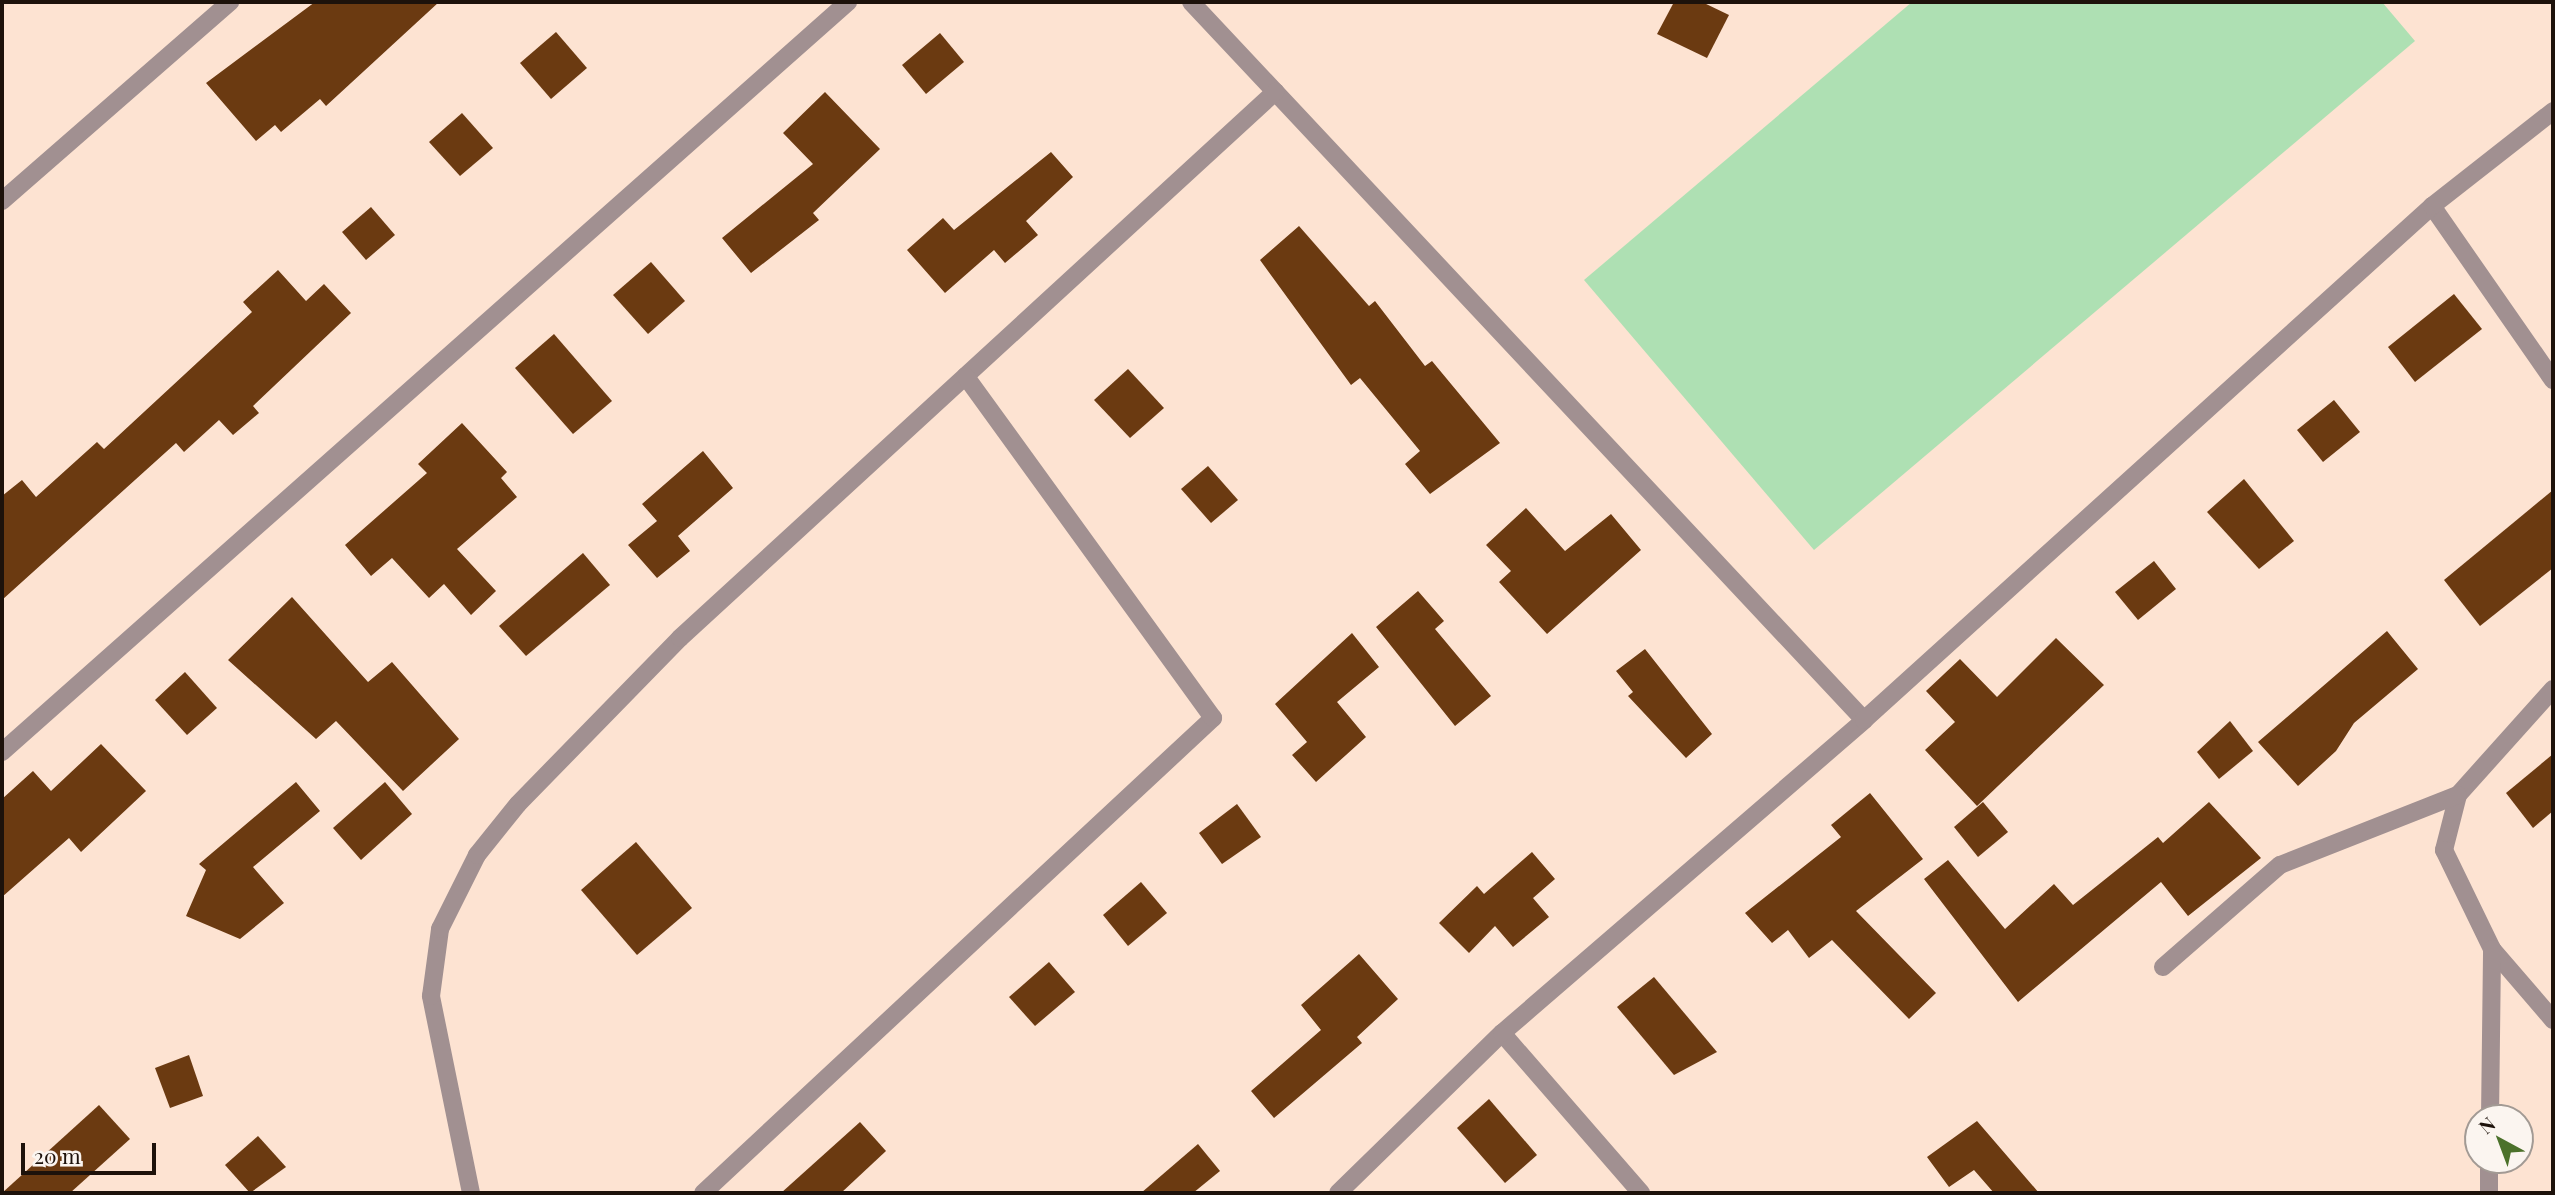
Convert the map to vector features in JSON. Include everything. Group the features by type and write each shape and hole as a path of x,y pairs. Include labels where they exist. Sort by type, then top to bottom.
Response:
{"street":[{"path":"2,201 230,2"},
{"path":"2,752 848,2"},
{"path":"1191,2 1864,720"},
{"path":"471,1193 431,996 440,929 477,855 518,804 680,638 1275,93"},
{"path":"1338,1193 1502,1033 1864,720 2432,206 2553,111"},
{"path":"2432,206 2553,380"},
{"path":"703,1193 1213,718 965,376"},
{"path":"2163,967 2280,865 2458,795 2553,689"},
{"path":"2458,795 2444,850 2492,949 2553,1020"},
{"path":"2490,1104 2492,949"},
{"path":"1502,1033 1641,1193"},
{"path":"2489,1174 2489,1193"}],"green space":[{"path":"1912,2 2382,2 2415,41 1814,550 1584,280"}],"building":[{"path":"315,2 439,2 326,106 320,99 281,132 275,125 256,141 206,83"},
{"path":"1674,2 1702,2 1729,15 1707,58 1657,34"},
{"path":"556,32 587,68 551,99 520,63"},
{"path":"940,33 964,62 926,94 902,65"},
{"path":"825,92 880,149 813,213 819,220 751,273 722,238 813,164 783,133"},
{"path":"462,113 493,148 460,176 429,142"},
{"path":"1051,152 1073,177 1026,221 1038,235 1005,263 994,250 945,293 907,250 943,218 954,230"},
{"path":"371,207 395,235 366,260 342,232"},
{"path":"1299,226 1369,306 1375,301 1425,366 1432,361 1500,443 1430,494 1405,464 1420,451 1360,378 1351,385 1260,260"},
{"path":"651,262 685,301 648,334 613,295"},
{"path":"278,270 306,301 324,284 351,313 253,406 259,413 233,435 219,420 184,452 176,443 2,600 2,496 22,480 36,497 97,442 104,449 252,312 243,302"},
{"path":"2454,294 2482,329 2415,382 2388,347"},
{"path":"554,334 612,401 573,434 515,368"},
{"path":"1128,369 1164,408 1130,438 1094,400"},
{"path":"2334,400 2360,432 2323,462 2297,430"},
{"path":"462,423 507,472 501,478 517,497 457,549 496,591 471,615 444,584 429,598 392,558 371,576 345,545 427,473 418,464"},
{"path":"703,451 733,488 678,536 690,551 657,578 628,545 657,521 642,504"},
{"path":"1208,466 1238,500 1211,523 1181,489"},
{"path":"2244,479 2294,541 2259,569 2207,512"},
{"path":"2553,490 2553,568 2480,626 2444,580"},
{"path":"1526,508 1565,551 1611,514 1641,550 1547,634 1499,582 1511,571 1486,545"},
{"path":"583,553 610,585 526,656 499,626"},
{"path":"2154,561 2176,589 2138,620 2115,592"},
{"path":"1418,591 1444,621 1435,629 1491,696 1455,726 1376,627"},
{"path":"292,597 368,682 392,662 459,739 403,791 336,721 316,739 228,660"},
{"path":"2387,631 2418,669 2354,723 2336,751 2298,786 2258,742"},
{"path":"1352,633 1379,667 1337,702 1366,737 1316,782 1292,755 1307,742 1275,704"},
{"path":"2056,638 2104,685 1977,806 1925,750 1955,722 1926,691 1960,659 1997,697"},
{"path":"1645,649 1712,734 1686,758 1628,696 1633,692 1616,671"},
{"path":"185,672 217,708 187,735 155,700"},
{"path":"2230,721 2253,751 2219,779 2197,752"},
{"path":"101,744 146,791 81,852 69,838 2,897 2,799 33,771 51,791"},
{"path":"2553,754 2553,811 2533,828 2506,793"},
{"path":"296,782 320,811 253,867 284,903 240,939 186,916 206,870 199,864"},
{"path":"385,782 412,814 361,860 333,828"},
{"path":"1870,793 1923,859 1856,911 1936,993 1909,1019 1832,940 1809,958 1788,930 1772,943 1745,913 1841,837 1831,825"},
{"path":"1983,802 2008,832 1978,857 1954,827"},
{"path":"2209,802 2261,858 2188,916 2161,882 2018,1002 1924,879 1948,860 2005,929 2054,884 2073,905 2158,837 2163,843"},
{"path":"1237,804 1261,837 1222,864 1199,833"},
{"path":"636,842 692,908 637,955 581,890"},
{"path":"1532,852 1555,879 1533,898 1549,917 1513,947 1495,926 1469,953 1439,923 1477,886 1484,894"},
{"path":"1141,882 1167,913 1128,946 1103,915"},
{"path":"1359,954 1398,999 1357,1037 1362,1043 1274,1118 1251,1091 1321,1030 1301,1005"},
{"path":"1049,962 1075,992 1035,1026 1009,997"},
{"path":"1654,977 1717,1052 1674,1075 1617,1007"},
{"path":"189,1055 203,1096 170,1108 155,1068"},
{"path":"1489,1099 1537,1155 1505,1183 1457,1128"},
{"path":"99,1105 130,1139 70,1193 2,1193"},
{"path":"1977,1121 2039,1193 1994,1193 1974,1170 1949,1187 1927,1157"},
{"path":"860,1122 886,1151 841,1193 781,1193"},
{"path":"258,1136 286,1167 250,1193 225,1165"},
{"path":"1198,1144 1220,1171 1193,1193 1141,1193"}]}
